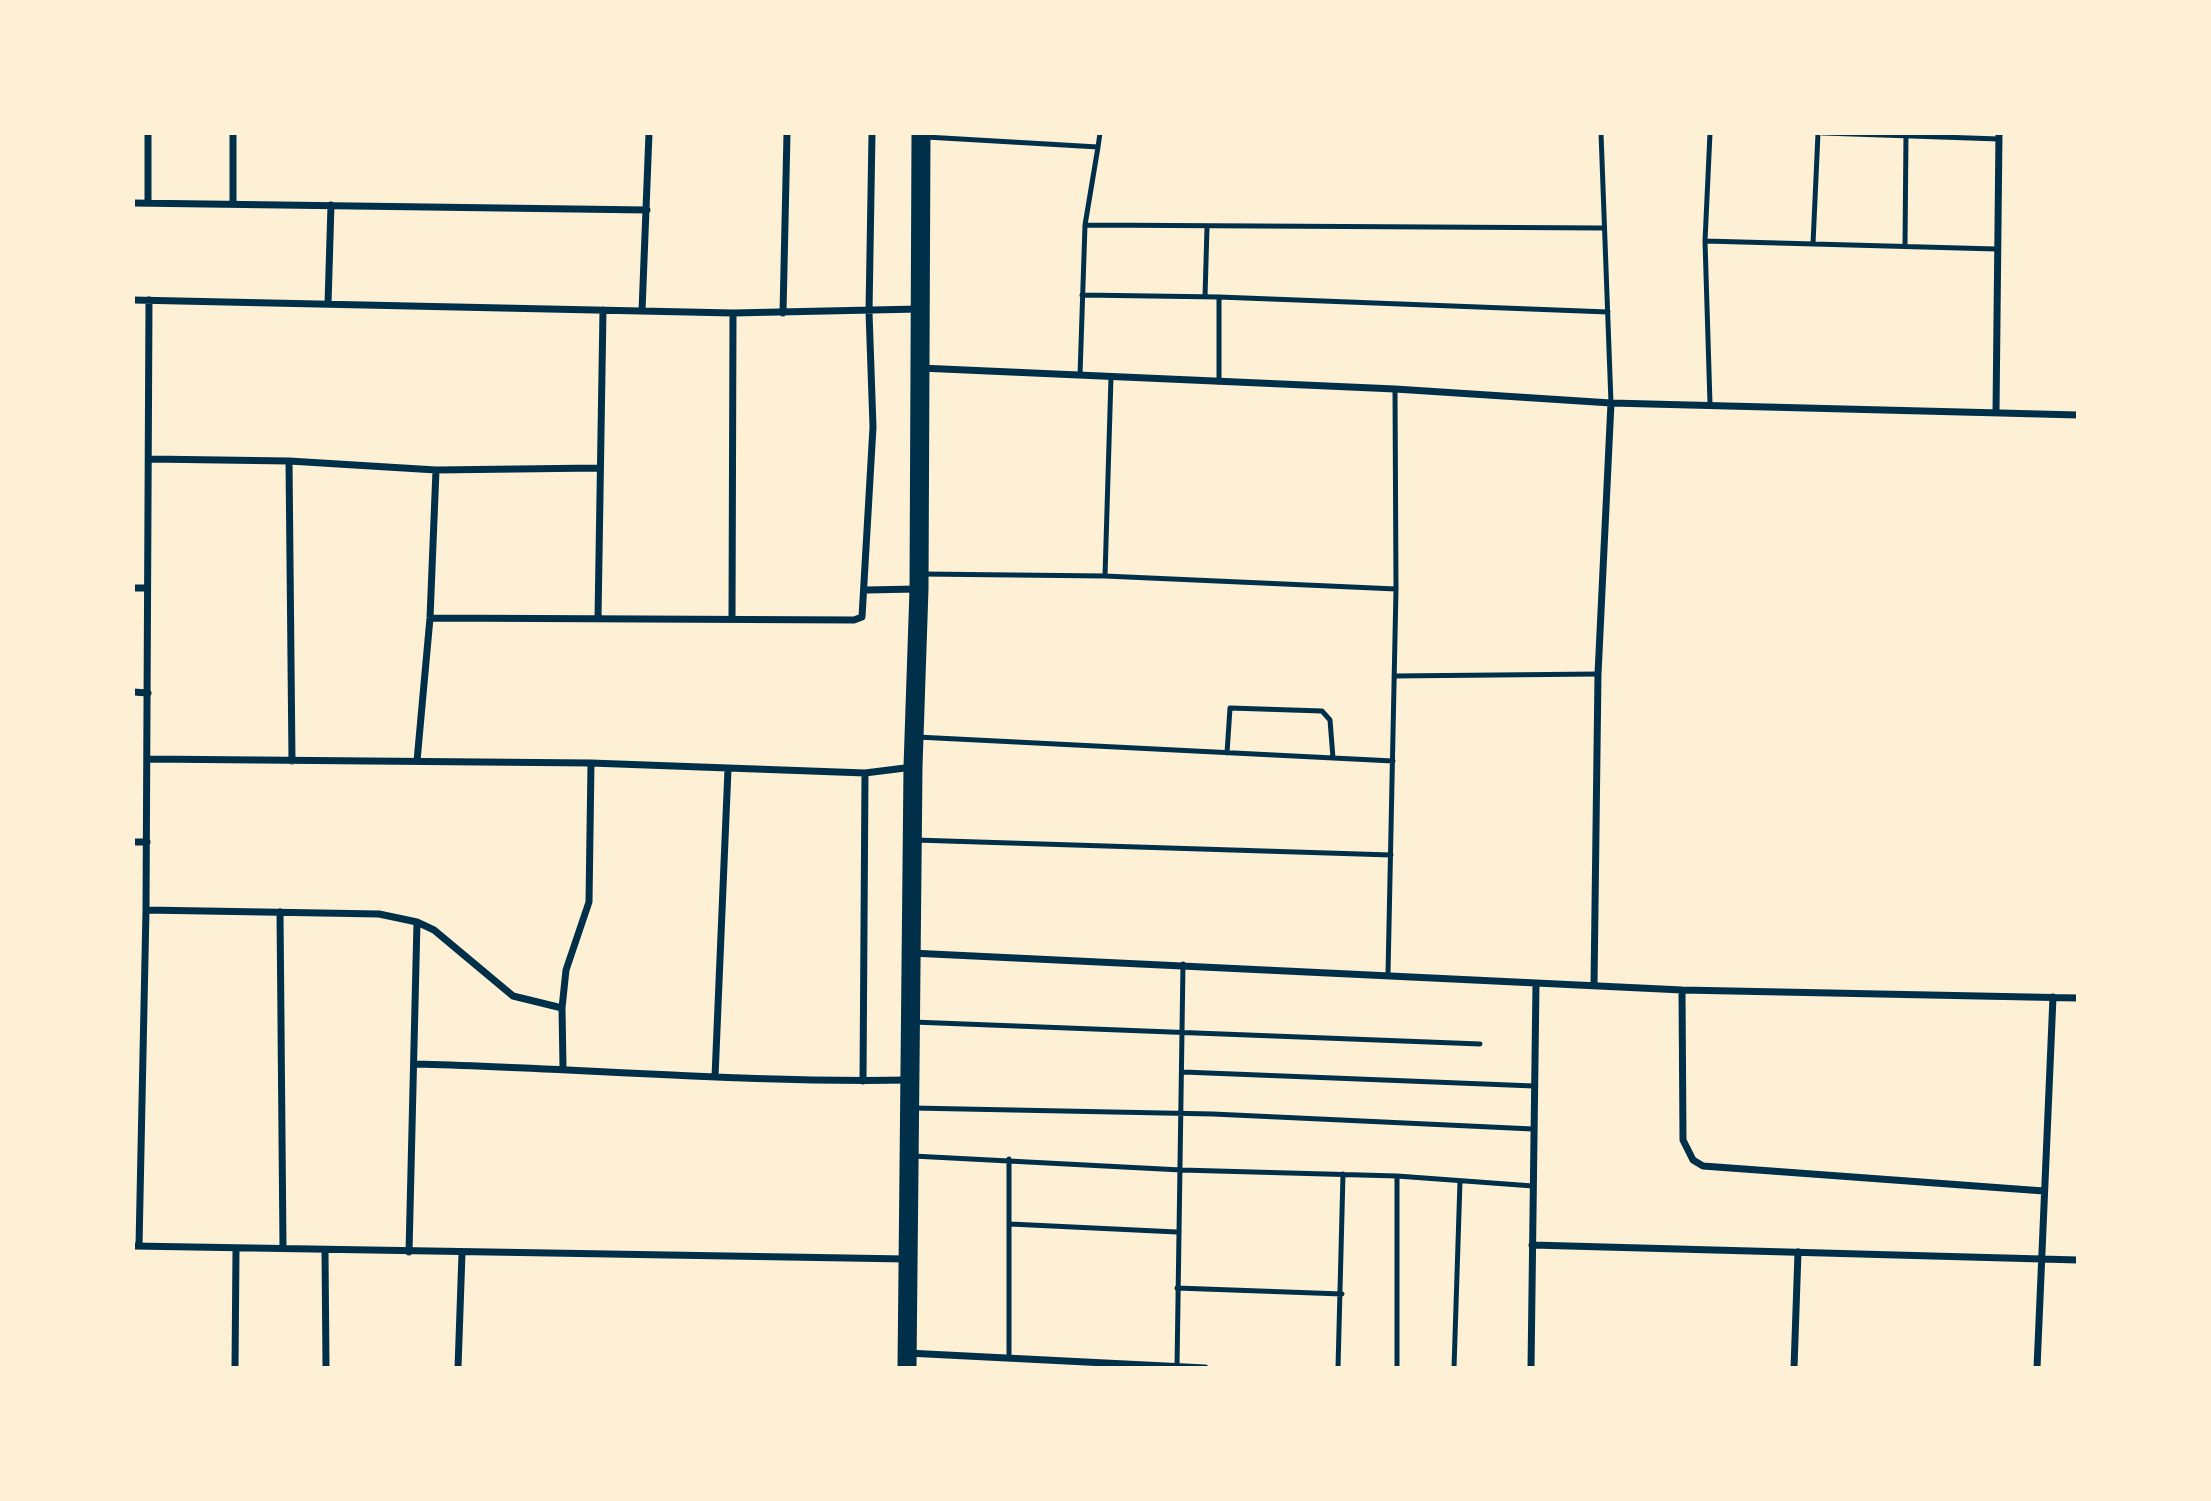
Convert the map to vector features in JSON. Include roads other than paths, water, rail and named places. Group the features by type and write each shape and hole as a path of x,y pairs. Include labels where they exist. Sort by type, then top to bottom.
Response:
{"highway":[{"path":"907,1361 913,767 919,582 921,135"}],"street":[{"path":"148,133 148,203"},
{"path":"233,133 233,203"},
{"path":"642,311 649,133"},
{"path":"783,313 787,133"},
{"path":"430,618 732,618 854,621 863,614 873,426 869,312 872,133"},
{"path":"1996,412 1999,136"},
{"path":"133,203 648,210"},
{"path":"328,304 331,205"},
{"path":"133,300 733,313 919,309"},
{"path":"149,300 147,842 136,1246 906,1259"},
{"path":"598,618 598,468 603,310"},
{"path":"732,618 733,313"},
{"path":"919,368 1395,389 1611,403 2078,415"},
{"path":"1594,985 1598,674 1611,403"},
{"path":"150,459 289,461 436,470 598,468"},
{"path":"289,461 292,761"},
{"path":"417,761 430,618 436,470"},
{"path":"866,590 919,582"},
{"path":"133,588 147,588"},
{"path":"133,692 148,693"},
{"path":"147,760 591,763 865,772 913,767"},
{"path":"563,1067 562,1008 566,970 589,902 591,763"},
{"path":"715,1077 726,881 728,769"},
{"path":"863,1081 865,772"},
{"path":"133,842 147,842"},
{"path":"146,910 379,914 417,922 434,930 513,996 562,1008"},
{"path":"280,912 283,1248"},
{"path":"410,1252 417,922"},
{"path":"911,953 1682,990 2078,998"},
{"path":"1531,1368 1536,983"},
{"path":"1682,990 1683,1140 1693,1160 1703,1166 2045,1191"},
{"path":"2038,1368 2053,997"},
{"path":"416,1064 563,1067 715,1077 911,1080"},
{"path":"1532,1245 2078,1260"},
{"path":"235,1368 236,1249"},
{"path":"325,1250 326,1368"},
{"path":"1794,1368 1798,1252"},
{"path":"458,1368 462,1253"},
{"path":"907,1361 1009,1357 1205,1368"}],"lane":[{"path":"1080,376 1085,225 1100,133"},
{"path":"1601,133 1602,228 1611,403"},
{"path":"1710,133 1705,241 1710,404"},
{"path":"1813,244 1821,133 1999,136"},
{"path":"1905,246 1906,134"},
{"path":"921,135 1098,147"},
{"path":"1085,225 1602,228"},
{"path":"1205,297 1207,227"},
{"path":"1705,241 1996,249"},
{"path":"1082,295 1219,297 1608,312"},
{"path":"1219,297 1219,382"},
{"path":"1105,576 1111,377"},
{"path":"1388,974 1396,589 1395,389"},
{"path":"919,582 1105,576 1396,589"},
{"path":"1394,676 1598,674"},
{"path":"1227,753 1230,708 1322,711 1330,720 1333,758"},
{"path":"914,737 1393,761"},
{"path":"912,840 1391,855"},
{"path":"1177,1367 1177,1232 1183,1114 1183,964"},
{"path":"910,1022 1182,1030 1480,1044"},
{"path":"1183,1072 1534,1086"},
{"path":"910,1108 1183,1114 1533,1129"},
{"path":"910,1156 1009,1159 1181,1170 1397,1176 1533,1186"},
{"path":"1009,1159 1009,1357"},
{"path":"1338,1368 1343,1174"},
{"path":"1397,1176 1397,1368"},
{"path":"1454,1368 1460,1181"},
{"path":"1010,1224 1177,1232"},
{"path":"1177,1288 1342,1294"}]}
